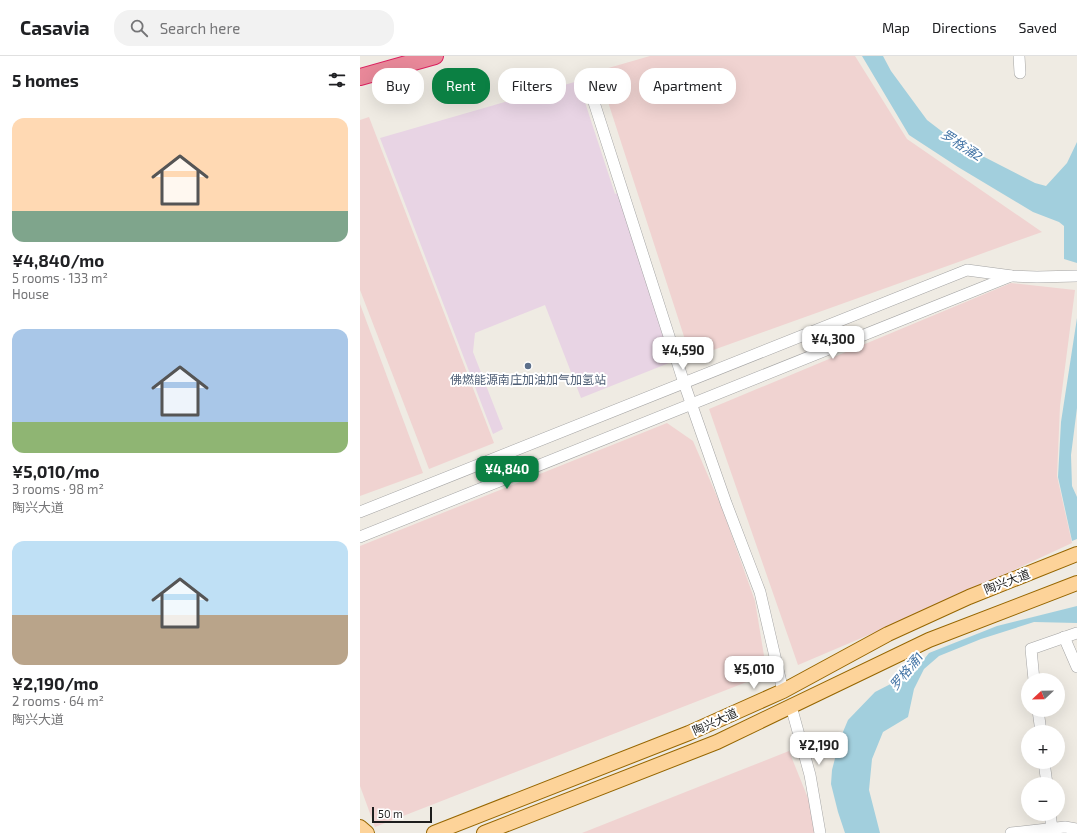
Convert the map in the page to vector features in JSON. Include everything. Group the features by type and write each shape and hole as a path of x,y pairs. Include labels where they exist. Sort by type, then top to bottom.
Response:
{"highway":[{"path":"360,77 435,56"}],"main road":[{"name":"陶兴大道","path":"434,833 689,733 783,691 888,634 969,597 1077,554"},
{"name":"陶兴大道","path":"484,833 716,742 929,640 1077,583"},
{"path":"360,827 367,833"}],"street":[{"path":"1019,56 1020,73"},
{"path":"595,104 684,383 726,503 760,592 783,691"},
{"path":"360,512 967,270 1012,276 1077,276"},
{"path":"360,537 1012,276"},
{"path":"1033,673 1031,649 1077,633"},
{"path":"1064,637 1077,667"},
{"path":"791,706 810,775 820,833"},
{"path":"1051,821 1052,828"},
{"path":"1011,833 1064,827 1077,829"}],"shaded area":[{"path":"650,56 855,56 907,139 1042,232 691,358 609,104 631,104 631,68 608,68"},
{"path":"574,82 574,104 586,104 615,194 619,192 672,354 669,363 581,398 545,305 475,333 473,352 503,429 493,434 380,138 498,104 566,104 566,84"},
{"path":"369,117 494,443 429,469 360,290 360,120"},
{"path":"1011,283 1075,290 1060,406 1057,476 1072,543 939,605 798,665 709,409"},
{"path":"360,304 423,473 360,496"},
{"path":"667,423 693,441 722,508 755,601 767,674 375,827 360,786 360,546"},
{"path":"789,751 822,833 582,833"}],"water":[{"path":"862,56 883,56 891,71 927,120 957,143 1035,183 1046,186 1067,163 1077,142 1077,263 1064,259 1064,226 1059,222 1033,212 958,167 909,135"},
{"path":"1077,318 1077,408 1071,455 1072,486 1077,497 1077,539 1072,541 1058,477 1061,422"},
{"path":"1077,606 1077,623 1034,622 981,639 939,656 924,669 914,689 908,717 883,732 872,759 869,790 880,833 845,833 831,784 832,770 840,739 848,720 875,692 914,672 929,653 997,626"}],"place":[{"name":"佛燃能源南庄加油加气加氢站","path":"528,366"}],"water label":[{"name":"罗格涌2","path":"962,145"},
{"name":"罗格涌1","path":"906,671"}]}
